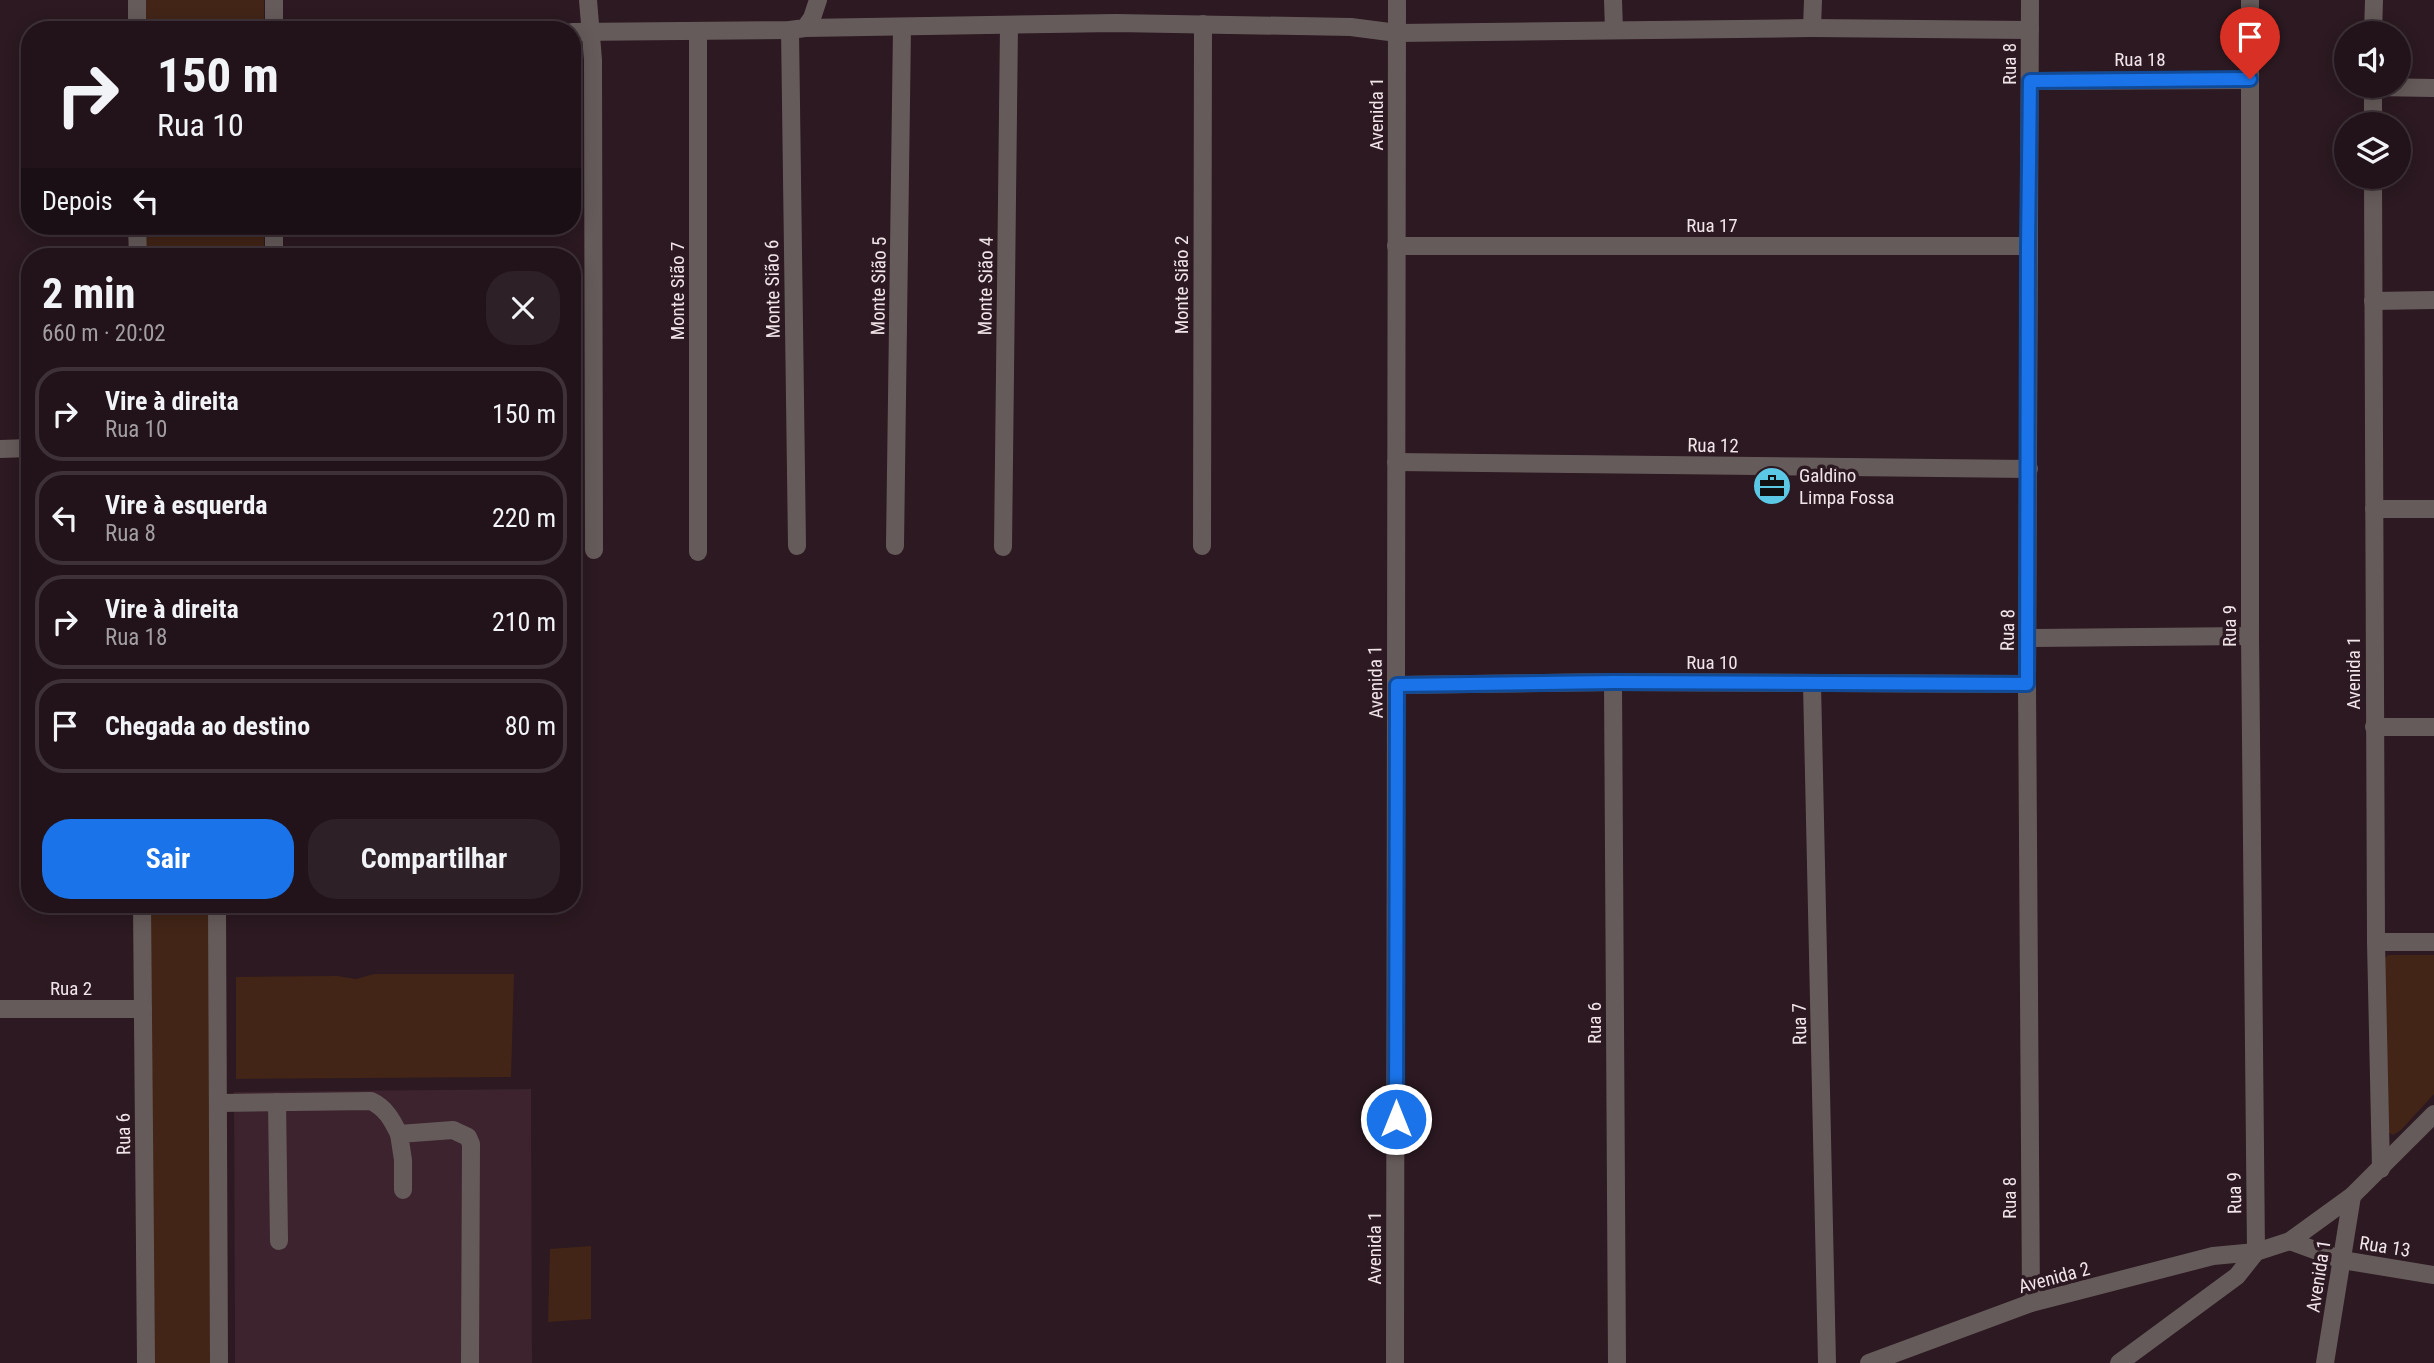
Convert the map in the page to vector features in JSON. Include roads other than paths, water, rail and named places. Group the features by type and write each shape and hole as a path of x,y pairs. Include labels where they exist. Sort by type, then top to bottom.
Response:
{"street":[{"path":"137,0 137,21"},
{"path":"274,0 274,21"},
{"path":"588,0 593,60 594,550"},
{"path":"797,29 812,18 818,0"},
{"name":"Avenida 1","path":"1395,1363 1397,0"},
{"path":"1613,0 1614,30"},
{"path":"1812,0 1812,28"},
{"name":"Rua 8","path":"2030,0 2027,684 2031,1303"},
{"name":"Rua 9","path":"2250,0 2250,636 2256,1252"},
{"path":"2373,21 2374,0"},
{"path":"581,32 1116,23 1351,27 1397,33 1812,28 2030,30"},
{"name":"Monte Sião 2","path":"1202,546 1203,24"},
{"name":"Monte Sião 4","path":"1003,547 1009,25"},
{"name":"Monte Sião 5","path":"895,545 902,27"},
{"name":"Monte Sião 6","path":"797,29 797,546"},
{"name":"Monte Sião 7","path":"698,31 698,552"},
{"name":"Rua 18","path":"2030,81 2250,79"},
{"path":"2411,88 2434,88"},
{"name":"Avenida 1","path":"2373,189 2374,727 2381,1169"},
{"name":"Rua 17","path":"1396,246 2028,246"},
{"path":"2373,301 2434,300"},
{"path":"0,449 21,448"},
{"name":"Rua 12","path":"1396,462 2029,469"},
{"path":"2374,509 2434,509"},
{"path":"2029,638 2250,636"},
{"name":"Rua 10","path":"1397,685 1613,682 2027,684"},
{"name":"Rua 6","path":"1613,682 1617,1363"},
{"name":"Rua 7","path":"1812,684 1827,1363"},
{"path":"2374,727 2434,727"},
{"name":"Rua 6","path":"142,913 146,1363"},
{"path":"217,913 219,1363"},
{"path":"2376,942 2434,942"},
{"name":"Rua 2","path":"0,1009 143,1009"},
{"path":"218,1103 371,1101 381,1106 399,1134 403,1160 403,1190"},
{"path":"277,1102 279,1241"},
{"name":"Avenida 2","path":"1869,1363 2031,1303 2213,1256 2256,1252 2290,1241 2352,1196 2434,1114"},
{"path":"399,1134 453,1130 468,1137 471,1144 470,1363"},
{"name":"Avenida 1","path":"2325,1363 2352,1196"},
{"name":"Rua 13","path":"2290,1241 2342,1260 2434,1275"},
{"path":"2119,1363 2237,1276 2256,1252"}],"place":[{"name":"Galdino Limpa Fossa","path":"1772,486"}]}
